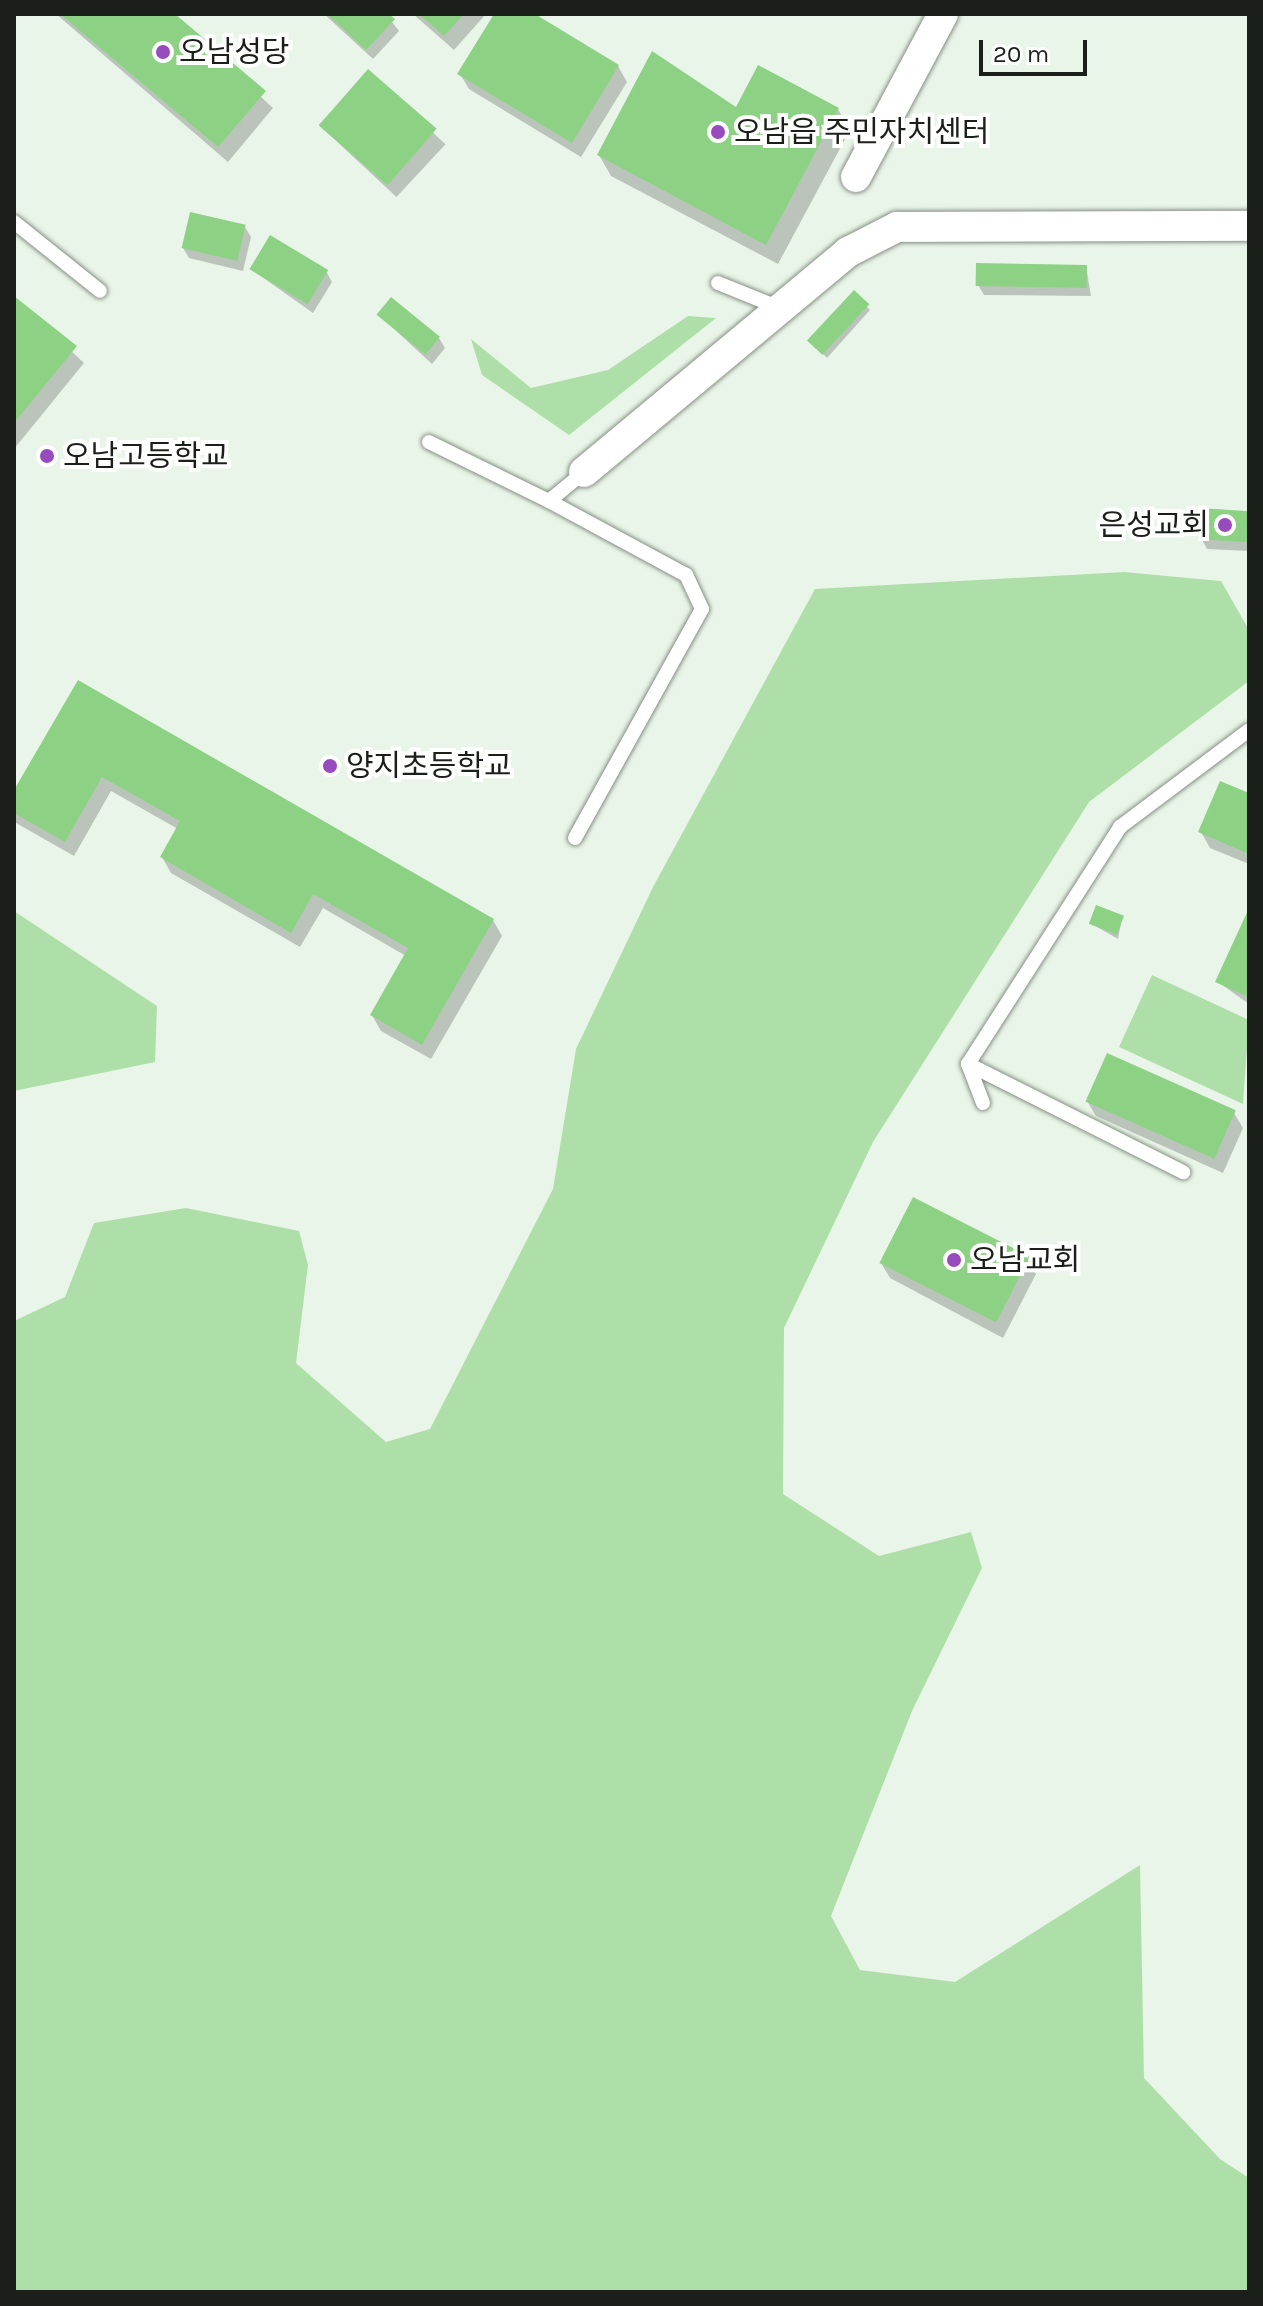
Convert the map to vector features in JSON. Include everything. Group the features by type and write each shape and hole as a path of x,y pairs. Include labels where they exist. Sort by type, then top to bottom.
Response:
{"street":[{"path":"856,177 943,14"},
{"path":"584,472 848,252 897,227 1249,226"}],"lane":[{"path":"14,222 100,291"},
{"path":"718,283 781,308"},
{"path":"429,442 549,501 686,575 702,609 575,838"},
{"path":"549,501 584,472"},
{"path":"968,1064 1120,827 1249,730"},
{"path":"968,1064 983,1103"},
{"path":"968,1064 1183,1172"}],"green space":[{"path":"688,316 716,318 569,435 482,375 471,339 531,388 608,370"},
{"path":"1124,572 1221,581 1249,630 1249,681 1089,802 873,1142 784,1328 783,1494 879,1556 971,1532 982,1568 912,1711 831,1916 860,1970 955,1982 1140,1865 1144,2078 1220,2159 1249,2178 1249,2292 14,2292 14,1321 65,1297 94,1223 186,1208 299,1231 308,1265 296,1363 386,1442 430,1429 553,1189 576,1049 653,887 815,589"},
{"path":"14,911 157,1006 155,1062 14,1091"},
{"path":"1152,975 1249,1020 1243,1104 1119,1047"}],"building":[{"name":"오남성당","path":"60,14 175,14 266,91 218,147"},
{"path":"327,14 389,14 395,19 366,50"},
{"path":"419,14 464,14 444,36"},
{"path":"494,14 535,14 619,65 572,143 457,74"},
{"name":"오남읍 주민자치센터","path":"652,51 736,107 758,65 839,108 766,245 597,155"},
{"path":"368,69 437,129 387,185 319,126"},
{"path":"190,212 246,225 237,261 182,248"},
{"path":"270,235 328,270 308,304 249,269"},
{"path":"976,263 1087,265 1087,288 976,286"},
{"path":"854,290 869,304 822,355 807,340"},
{"path":"14,296 77,346 14,423"},
{"path":"391,297 440,337 425,355 377,315"},
{"name":"은성교회","path":"1201,508 1249,511 1247,542 1199,539"},
{"path":"78,680 494,919 422,1045 370,1015 408,948 313,894 291,933 160,857 180,821 102,777 65,842 14,813 14,790"},
{"path":"1220,781 1249,793 1249,854 1198,832"},
{"path":"1096,905 1124,916 1117,934 1089,924"},
{"path":"1249,908 1249,997 1215,982"},
{"path":"1107,1053 1236,1110 1214,1159 1085,1101"},
{"name":"오남교회","path":"913,1197 1030,1256 996,1322 879,1263"}],"place":[{"name":"오남성당","path":"163,52"},
{"name":"오남읍 주민자치센터","path":"718,132"},
{"name":"오남고등학교","path":"47,456"},
{"name":"은성교회","path":"1225,525"},
{"name":"양지초등학교","path":"330,766"},
{"name":"오남교회","path":"954,1260"}]}
